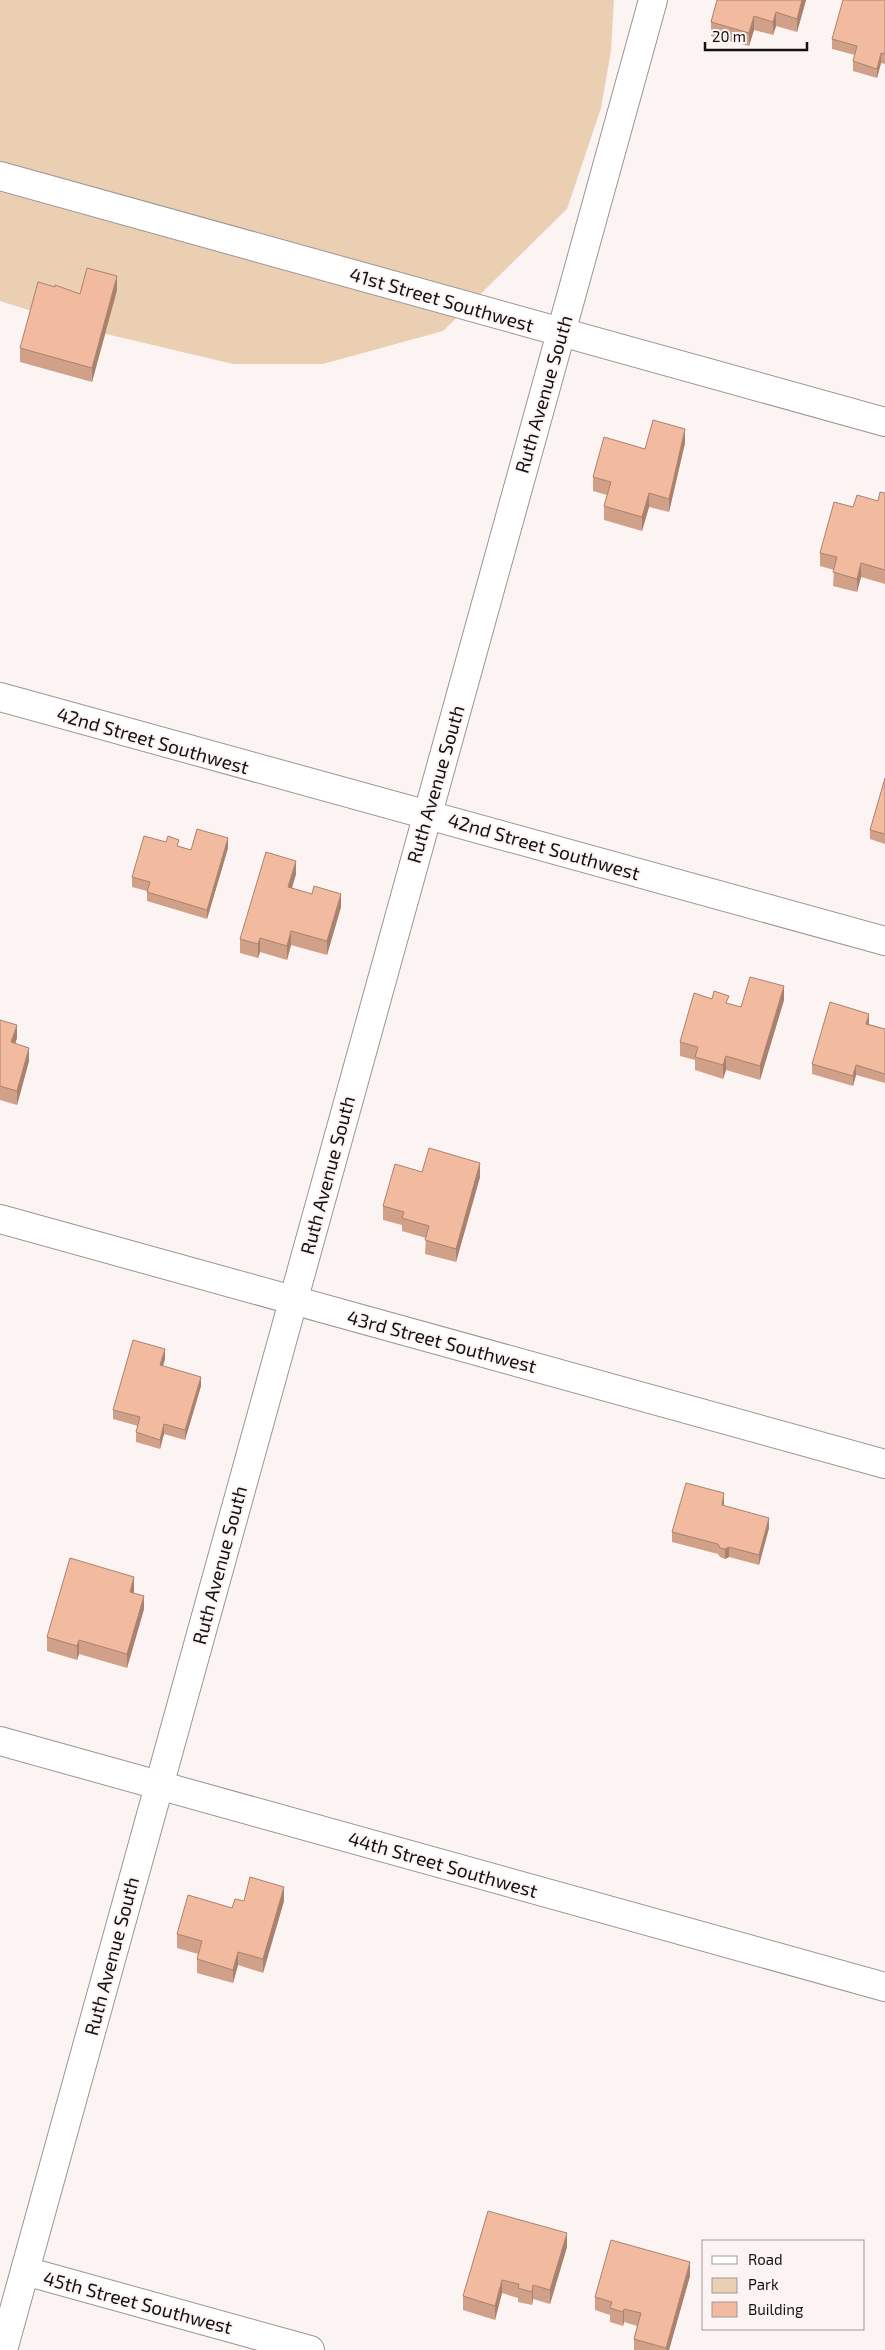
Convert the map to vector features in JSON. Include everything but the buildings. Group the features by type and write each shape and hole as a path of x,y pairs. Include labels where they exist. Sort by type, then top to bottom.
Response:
{"street":[{"name":"Ruth Avenue South","path":"2,2350 294,1300 426,814 652,0"},
{"name":"41st Street Southwest","path":"0,176 218,235 885,422"},
{"name":"42nd Street Southwest","path":"0,697 885,941"},
{"name":"43rd Street Southwest","path":"0,1218 885,1464"},
{"name":"44th Street Southwest","path":"0,1741 885,1987"},
{"name":"45th Street Southwest","path":"25,2271 310,2350"}],"green space":[{"path":"0,0 614,0 611,51 601,108 567,209 443,331 323,364 233,364 102,333 0,301"}]}
